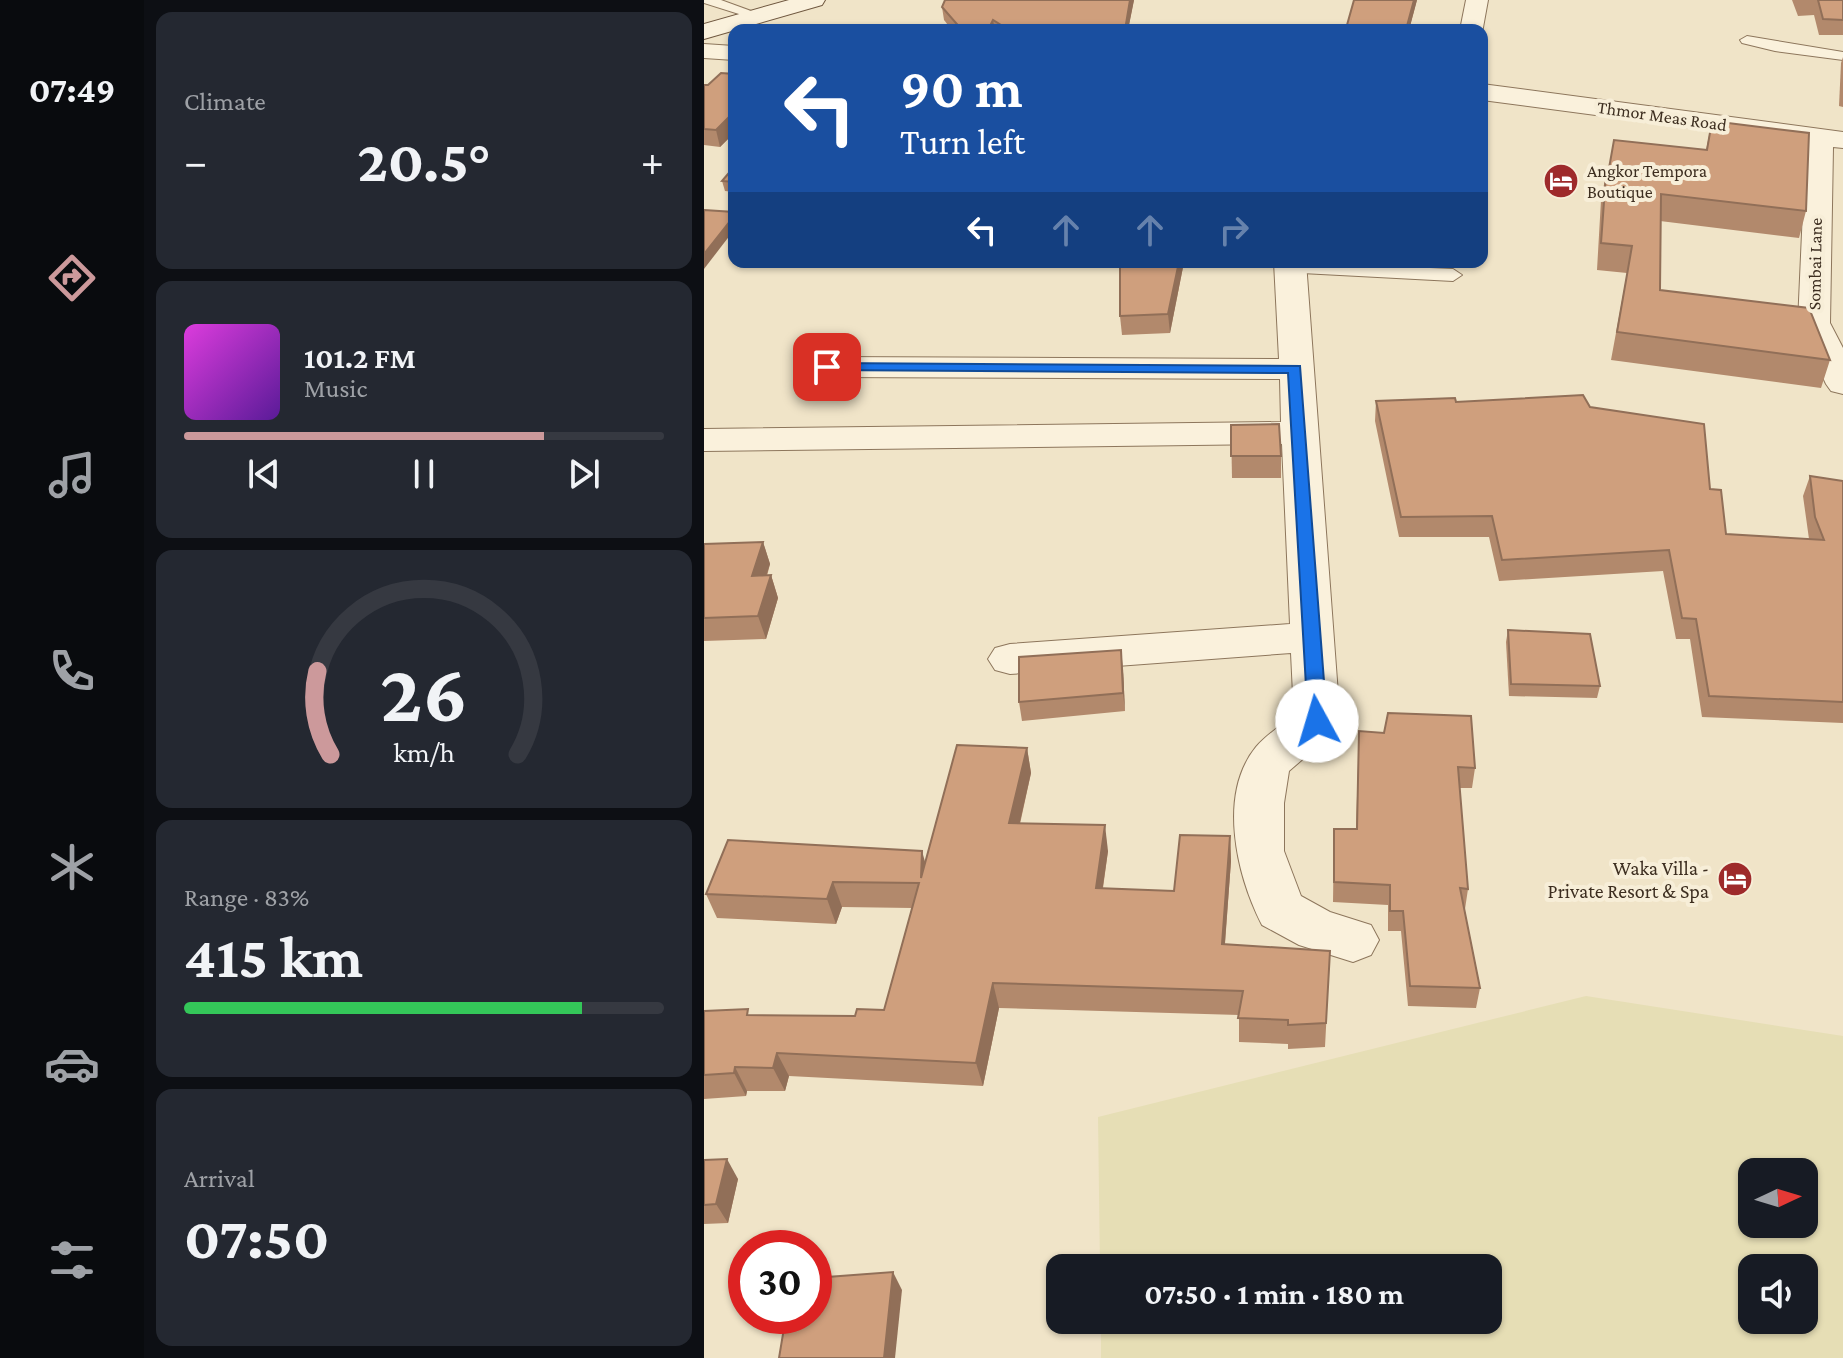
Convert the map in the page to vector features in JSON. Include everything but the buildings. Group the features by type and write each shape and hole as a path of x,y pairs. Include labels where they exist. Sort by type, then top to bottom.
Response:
{"street":[{"path":"731,24 814,0"},
{"path":"1473,24 1477,0"},
{"path":"704,32 728,25"},
{"path":"704,51 728,53"},
{"name":"Thmor Meas Road","path":"1488,93 1824,146"},
{"name":"Sombai Lane","path":"1824,146 1814,323 1843,384"},
{"path":"1290,268 1317,721 1273,759 1266,771 1260,803 1259,851 1280,910 1317,930 1353,940"},
{"path":"827,367 1295,369"},
{"path":"704,440 1299,432"},
{"path":"1010,659 1310,637"}],"lane":[{"path":"707,0 721,7 758,16"},
{"path":"1747,40 1843,56"},
{"path":"1339,268 1453,275"}],"shaded area":[{"path":"1586,996 1843,1036 1843,1358 1101,1358 1101,1334 1502,1334 1502,1254 1100,1254 1098,1117"}],"place":[{"name":"Angkor Tempora Boutique","path":"1561,181"},
{"name":"Waka Villa - Private Resort & Spa","path":"1735,879"}],"route":[{"path":"827,367 1295,369 1317,721"}]}
